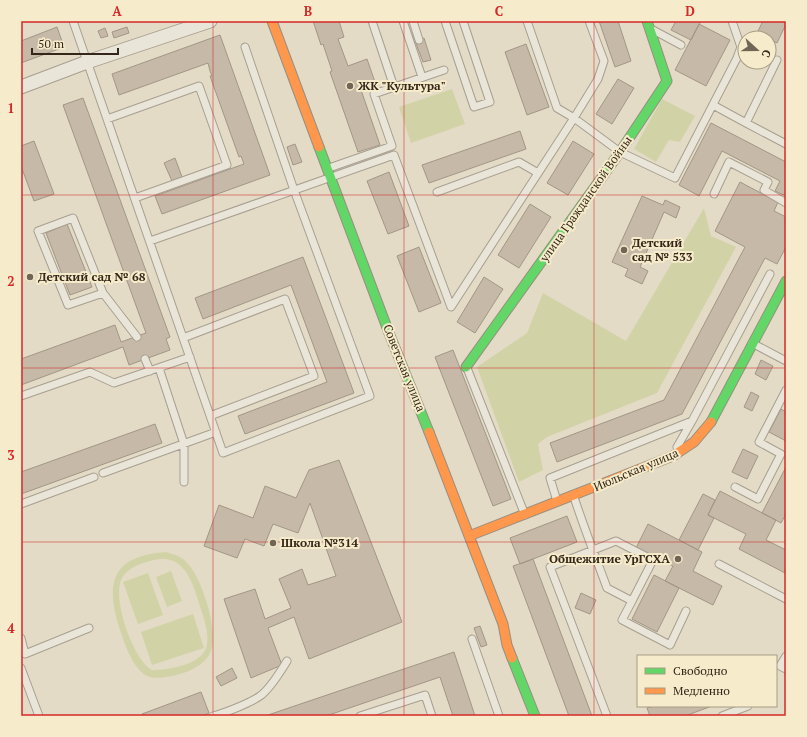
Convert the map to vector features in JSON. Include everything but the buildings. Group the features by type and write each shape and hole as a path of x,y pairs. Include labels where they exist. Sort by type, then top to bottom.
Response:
{"street":[{"path":"21,87 87,62 210,21"},
{"name":"Советская улица","path":"272,21 389,333 426,422 503,624 507,645 535,716"},
{"name":"улица Гражданской Войны","path":"466,367 620,152 667,81 649,25"},
{"name":"Июльская улица","path":"469,536 672,456 693,444 704,433 711,422 752,343 782,297 786,281"}],"lane":[{"path":"73,21 223,453 370,396 294,190 245,46"},
{"path":"372,21 394,87"},
{"path":"403,21 422,78"},
{"path":"413,21 420,40"},
{"path":"445,21 474,107 490,102 463,21"},
{"path":"527,21 557,108 574,118 620,152 674,178 737,58 741,47 732,21"},
{"path":"329,173 394,155 451,307 598,79 604,61 589,21"},
{"path":"649,25 681,45"},
{"path":"150,242 294,190 392,146 374,94 444,70"},
{"path":"746,123 772,70"},
{"path":"107,119 199,86 227,165 135,198"},
{"path":"713,105 786,144"},
{"path":"437,192 519,162 538,173"},
{"path":"714,194 729,162 768,182 764,190 786,203"},
{"path":"103,294 68,305 56,266 38,231 73,218 103,294 136,337"},
{"path":"672,456 770,274"},
{"path":"183,338 285,299 314,376 210,416"},
{"path":"752,343 786,361"},
{"path":"21,396 90,372 114,383 190,358"},
{"path":"145,359 150,371"},
{"path":"466,367 525,515"},
{"path":"159,368 184,444 184,482"},
{"path":"735,487 758,498 781,454 759,442 786,390"},
{"path":"557,502 550,478 692,421"},
{"path":"103,474 216,432"},
{"path":"21,504 94,477"},
{"path":"573,496 607,588 632,601"},
{"path":"607,716 550,567 616,541 653,560 622,620 670,645 686,611"},
{"path":"719,564 786,599"},
{"path":"21,638 23,656 89,628"},
{"path":"472,639 499,716"},
{"path":"786,656 780,666 786,669"},
{"path":"213,716 222,714 260,696 277,677 287,661"},
{"path":"21,668 38,716"},
{"path":"360,716 424,694 432,716"},
{"path":"722,716 745,707"}],"green space":[{"path":"452,89 465,124 411,143 399,107"},
{"path":"662,99 695,116 680,142 669,140 656,162 634,149"},
{"path":"704,208 711,236 736,247 657,393 547,437 538,444 543,470 519,482 477,367 527,333 543,293 626,341"},
{"path":"166,552 183,559 190,566 196,576 207,602 213,630 211,651 203,662 196,668 187,672 154,678 145,675 136,667 127,650 121,633 113,601 113,587 116,576 122,567 133,560 147,555","holes":["159,559 171,560 177,563 185,571 191,581 205,623 207,645 204,652 192,662 167,669 152,670 145,664 131,642 122,613 119,599 119,587 122,578 129,570 144,563"]},
{"path":"171,571 182,601 167,607 156,577"},
{"path":"148,573 163,615 138,624 123,582"},
{"path":"193,614 204,648 152,665 141,632"}],"traffic: fast":[{"path":"466,367 620,152 667,81 647,21"},
{"path":"319,147 389,333 429,432"},
{"path":"711,422 786,281"},
{"path":"512,658 535,716"}],"traffic: slow":[{"path":"272,21 319,147"},
{"path":"469,536 673,456 694,442 711,422"},
{"path":"429,432 503,624 507,645 512,658"}],"place":[{"name":"ЖК \"Культура\"","path":"350,86"},
{"name":"Детский сад № 533","path":"624,250"},
{"name":"Детский сад № 68","path":"30,277"},
{"name":"Школа №314","path":"273,543"},
{"name":"Общежитие УрГСХА","path":"678,559"}]}
